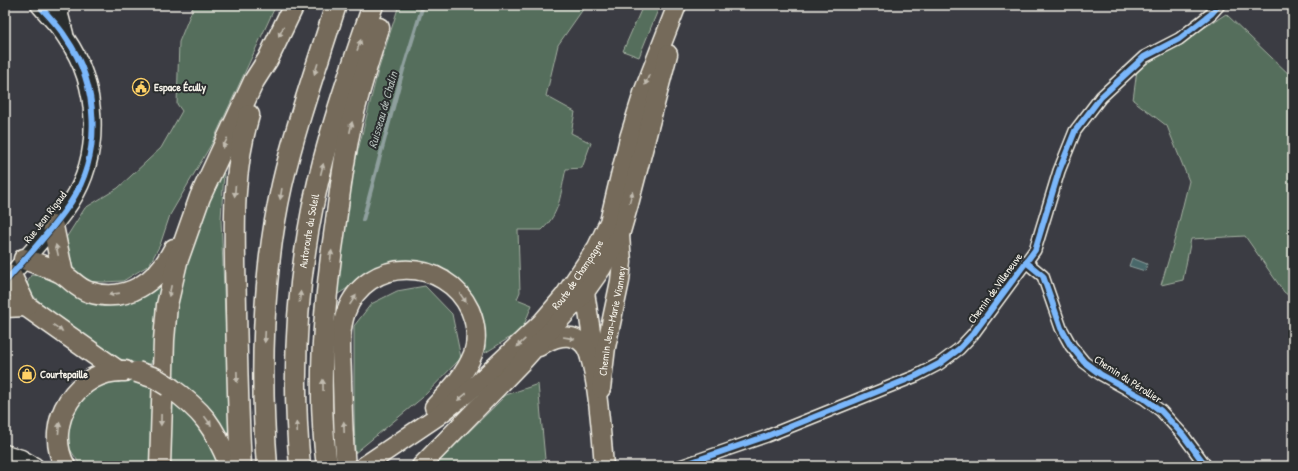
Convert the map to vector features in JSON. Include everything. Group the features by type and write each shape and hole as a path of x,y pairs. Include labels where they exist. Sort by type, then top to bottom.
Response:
{"highway":[{"path":"24,259 63,274 78,287 88,292 107,296 130,291 148,283 161,271 168,261 200,197 254,81 268,59 294,5"},
{"path":"267,466 264,430 263,364 266,310 274,237 282,186 299,121 336,5"},
{"name":"Autoroute du Soleil","path":"300,466 296,411 296,370 299,311 304,259 313,204 341,97 373,5"},
{"path":"327,466 322,367 328,283 343,168 351,128 360,89 385,5"},
{"path":"241,466 238,396 235,191 241,145 268,59"},
{"path":"160,466 164,340 167,304 179,256 200,197"},
{"path":"53,226 63,274"},
{"path":"8,278 26,306 128,371"},
{"path":"5,307 26,306"},
{"path":"65,466 60,454 58,437 61,416 65,408 78,389 92,378 107,372 128,371 155,378 168,386 205,417 221,444 230,466"}],"main road":[{"name":"Route de Champagne","path":"370,461 438,416 510,353 541,323 564,296 597,247 609,222 629,138 644,90 677,5"},
{"name":"Route de Champagne","path":"422,466 524,360 585,292 602,268 620,235 680,5"},
{"name":"Chemin Jean-Marie Vianney","path":"599,408 606,347 620,281 622,262 620,235"},
{"name":"Chemin Jean-Marie Vianney","path":"590,358 592,338 585,292 586,279 597,247"},
{"path":"346,466 341,343 342,330 347,310 359,291 372,280 383,275 403,270 438,275 454,287 467,303 476,330 474,352 464,373 433,408 370,461"},
{"name":"Chemin Jean-Marie Vianney","path":"524,360 546,341 557,337 569,337 584,345 590,358 599,408 604,466"}],"street":[{"name":"Rue Jean Rigaud","path":"8,278 53,226 71,202 81,185 88,164 93,134 90,96 77,56 66,37 39,5"},
{"name":"Rue Jean Rigaud","path":"61,5 60,15 66,37"},
{"name":"Chemin de Villeneuve","path":"680,466 767,436 916,376 939,364 959,349 973,334 1035,250 1059,172 1074,131 1101,97 1144,57 1179,39 1212,14 1219,5"},
{"name":"Chemin du Pérollier","path":"1026,262 1043,276 1061,328 1070,346 1084,362 1100,374 1145,399 1161,411 1183,435 1206,466"},
{"path":"5,453 21,458 35,466"}],"shaded area":[{"path":"194,5 276,5 212,143 170,215 160,245 149,265 123,281 82,281 66,261 64,241 85,208 118,188 161,148 182,111 177,104 179,42"},
{"path":"399,5 586,5 558,45 546,96 575,112 571,133 591,143 582,168 566,169 559,202 548,223 542,230 518,230 520,292 517,299 532,305 522,330 485,353 475,304 449,271 421,262 379,268 335,296 347,194 378,71"},
{"path":"639,5 660,5 639,57 623,51 641,10"},
{"path":"1226,14 1293,78 1293,299 1284,292 1245,236 1191,239 1183,280 1161,285 1175,238 1189,181 1167,126 1133,100 1137,70"},
{"path":"218,173 224,173 221,219 230,430 226,433 217,419 171,372 173,317 192,229"},
{"path":"1132,258 1147,264 1145,271 1129,266"},
{"path":"31,275 48,276 74,295 162,280 164,284 151,364 130,362 114,357 73,330 46,308 25,288"},
{"path":"425,286 452,314 461,358 422,398 355,453 354,326 371,304 397,291"},
{"path":"126,379 153,386 150,466 81,466 64,440 69,410 98,383"},
{"path":"538,384 545,459 521,466 434,466 506,395"},
{"path":"170,395 192,419 205,437 215,456 218,466 167,466"}],"waterway":[{"name":"Ruisseau de Chalin","path":"363,220 403,70 423,5"}],"cycle path":[{"path":"5,282 48,233 71,202 81,183 88,163 92,141 90,98 85,77 77,57 63,34 39,5"},
{"path":"680,466 767,436 916,376 939,364 959,349 973,334 1035,250 1059,171 1075,131 1101,97 1144,57 1179,39 1211,14 1219,5"},
{"path":"1026,262 1043,276 1061,328 1071,346 1084,362 1100,374 1145,399 1161,411 1183,435 1206,466"}],"place":[{"name":"Espace Écully","path":"141,87"},
{"name":"Courtepaille","path":"27,374"}]}
